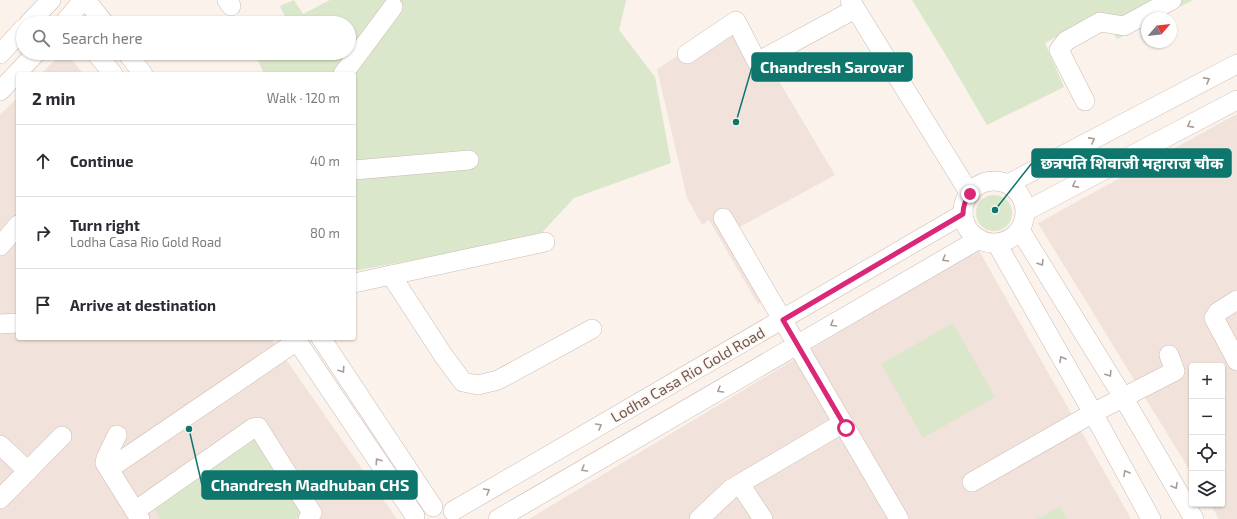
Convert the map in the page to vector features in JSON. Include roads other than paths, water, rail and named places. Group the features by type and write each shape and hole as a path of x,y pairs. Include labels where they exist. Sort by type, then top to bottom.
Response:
{"street":[{"path":"36,16 52,0 64,16"},
{"path":"72,16 84,0 98,16"},
{"path":"1086,101 1059,50 1066,41 1100,22 1124,26 1172,0"},
{"path":"687,54 736,21 757,62 853,4 970,194"},
{"path":"356,56 392,7"},
{"path":"0,54 16,37"},
{"path":"18,72 29,60"},
{"path":"102,60 111,72"},
{"path":"132,60 141,72"},
{"path":"344,72 353,60"},
{"path":"1008,184 1237,64"},
{"path":"0,91 16,74"},
{"path":"1026,211 1237,100"},
{"path":"356,170 469,160"},
{"path":"1152,519 1093,413 988,242 968,230 964,220 963,209 966,199 972,190 981,184 991,181 1002,182 1008,184 1019,193 1026,211 1024,223 1020,230 1123,397 1194,519"},
{"name":"Lodha Casa Rio Gold Road","path":"433,507 444,507 458,515 963,214"},
{"path":"723,218 900,519"},
{"path":"0,246 16,227"},
{"name":"Lodha Casa Rio Gold Road","path":"498,519 798,345 988,242 1003,243 1012,238 1020,230"},
{"path":"356,283 545,242"},
{"path":"391,275 443,355 463,382 478,385 498,380 592,329"},
{"path":"1237,300 1218,312 1214,318 1237,361"},
{"path":"0,324 16,323"},
{"path":"109,469 296,340 414,518 424,510 433,507 322,340"},
{"path":"972,482 1093,413 1175,372 1169,355"},
{"path":"699,519 731,489 843,423"},
{"path":"118,436 106,458 105,463 138,515 253,428 258,427 312,513 308,519"},
{"path":"0,498 62,436"},
{"path":"0,445 28,470"},
{"path":"740,484 763,519"}],"place":[{"name":"Chandresh Sarovar","path":"736,122"},
{"name":"छत्रपति शिवाजी महाराज चौक","path":"995,210"},
{"name":"Chandresh Madhuban CHS","path":"189,429"}]}
